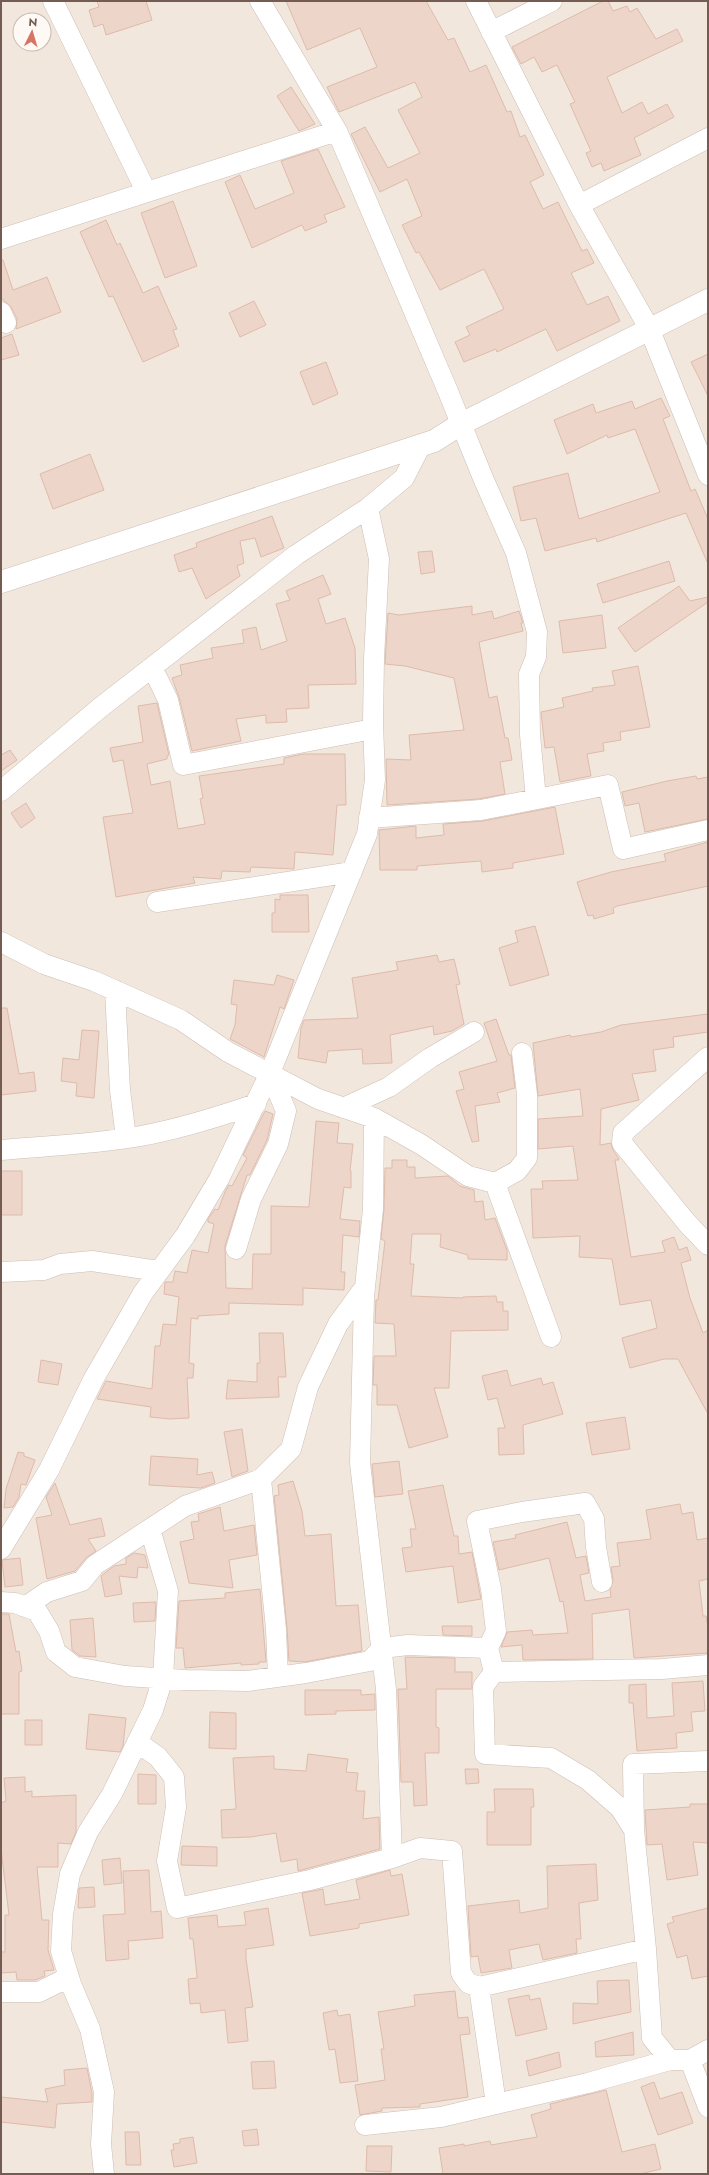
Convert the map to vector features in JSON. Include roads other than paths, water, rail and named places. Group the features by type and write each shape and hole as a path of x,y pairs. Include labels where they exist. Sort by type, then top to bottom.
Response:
{"street":[{"path":"53,1 146,191"},
{"path":"260,1 337,130 516,553 537,632 536,657 529,674 530,735 536,799"},
{"path":"476,1 579,205 649,328 708,475"},
{"path":"491,32 552,1"},
{"path":"1,238 337,130"},
{"path":"579,205 708,138"},
{"path":"1,582 434,441 461,424 528,392 649,328 708,300"},
{"path":"1,791 100,707 296,554 368,508 404,478 421,445"},
{"path":"1,1549 49,1470 93,1380 158,1271 185,1236 219,1179 270,1074 366,834 375,780 373,729 374,659 379,559 368,508"},
{"path":"152,667 168,700 183,764 373,729"},
{"path":"369,818 481,810 608,785 623,848 708,830"},
{"path":"158,902 352,872"},
{"path":"1,942 44,964 115,990 181,1020 228,1052 318,1099 374,1118 422,1145 468,1176 495,1183 518,1171 527,1158 527,1094 522,1052"},
{"path":"115,990 120,1090 126,1138"},
{"path":"343,1108 389,1087 430,1058 474,1032"},
{"path":"708,1057 623,1134 622,1143 687,1223 708,1245"},
{"path":"236,1249 251,1199 278,1144 286,1111 270,1074"},
{"path":"1,1150 126,1138 208,1121 256,1104"},
{"path":"374,1118 373,1209 365,1288 360,1400 360,1463 386,1689 392,1858"},
{"path":"495,1183 551,1337"},
{"path":"1,1272 44,1270 60,1264 92,1261 158,1271"},
{"path":"25,1607 47,1592 82,1581 95,1565 185,1506 261,1479 291,1449 308,1387 338,1324 365,1288"},
{"path":"261,1479 276,1629 278,1677"},
{"path":"494,1672 488,1648 496,1631 491,1589 477,1521 522,1512 585,1503 594,1520 596,1547 602,1582"},
{"path":"104,2174 101,2144 104,2092 90,2029 69,1977 61,1951 62,1914 70,1874 88,1832 112,1794 153,1710 163,1678 168,1591 150,1529"},
{"path":"1,1602 37,1611 49,1632 56,1652 75,1667 125,1676 248,1681 348,1666 370,1661 382,1648 408,1645 488,1648"},
{"path":"494,1672 662,1669 708,1665"},
{"path":"494,1672 483,1687 485,1754 551,1758 588,1780 620,1808 634,1830"},
{"path":"137,1742 158,1757 174,1777 176,1807 167,1861 177,1908 310,1880 392,1858 420,1848 452,1851 461,1973 468,1983 479,1987 646,1949"},
{"path":"670,2060 652,2038 646,1949 634,1830 633,1764 708,1761"},
{"path":"1,1992 39,1992 69,1977"},
{"path":"479,1987 496,2104"},
{"path":"365,2126 441,2117 588,2083 670,2060 690,2060 708,2050"},
{"path":"690,2060 708,2107"}]}
